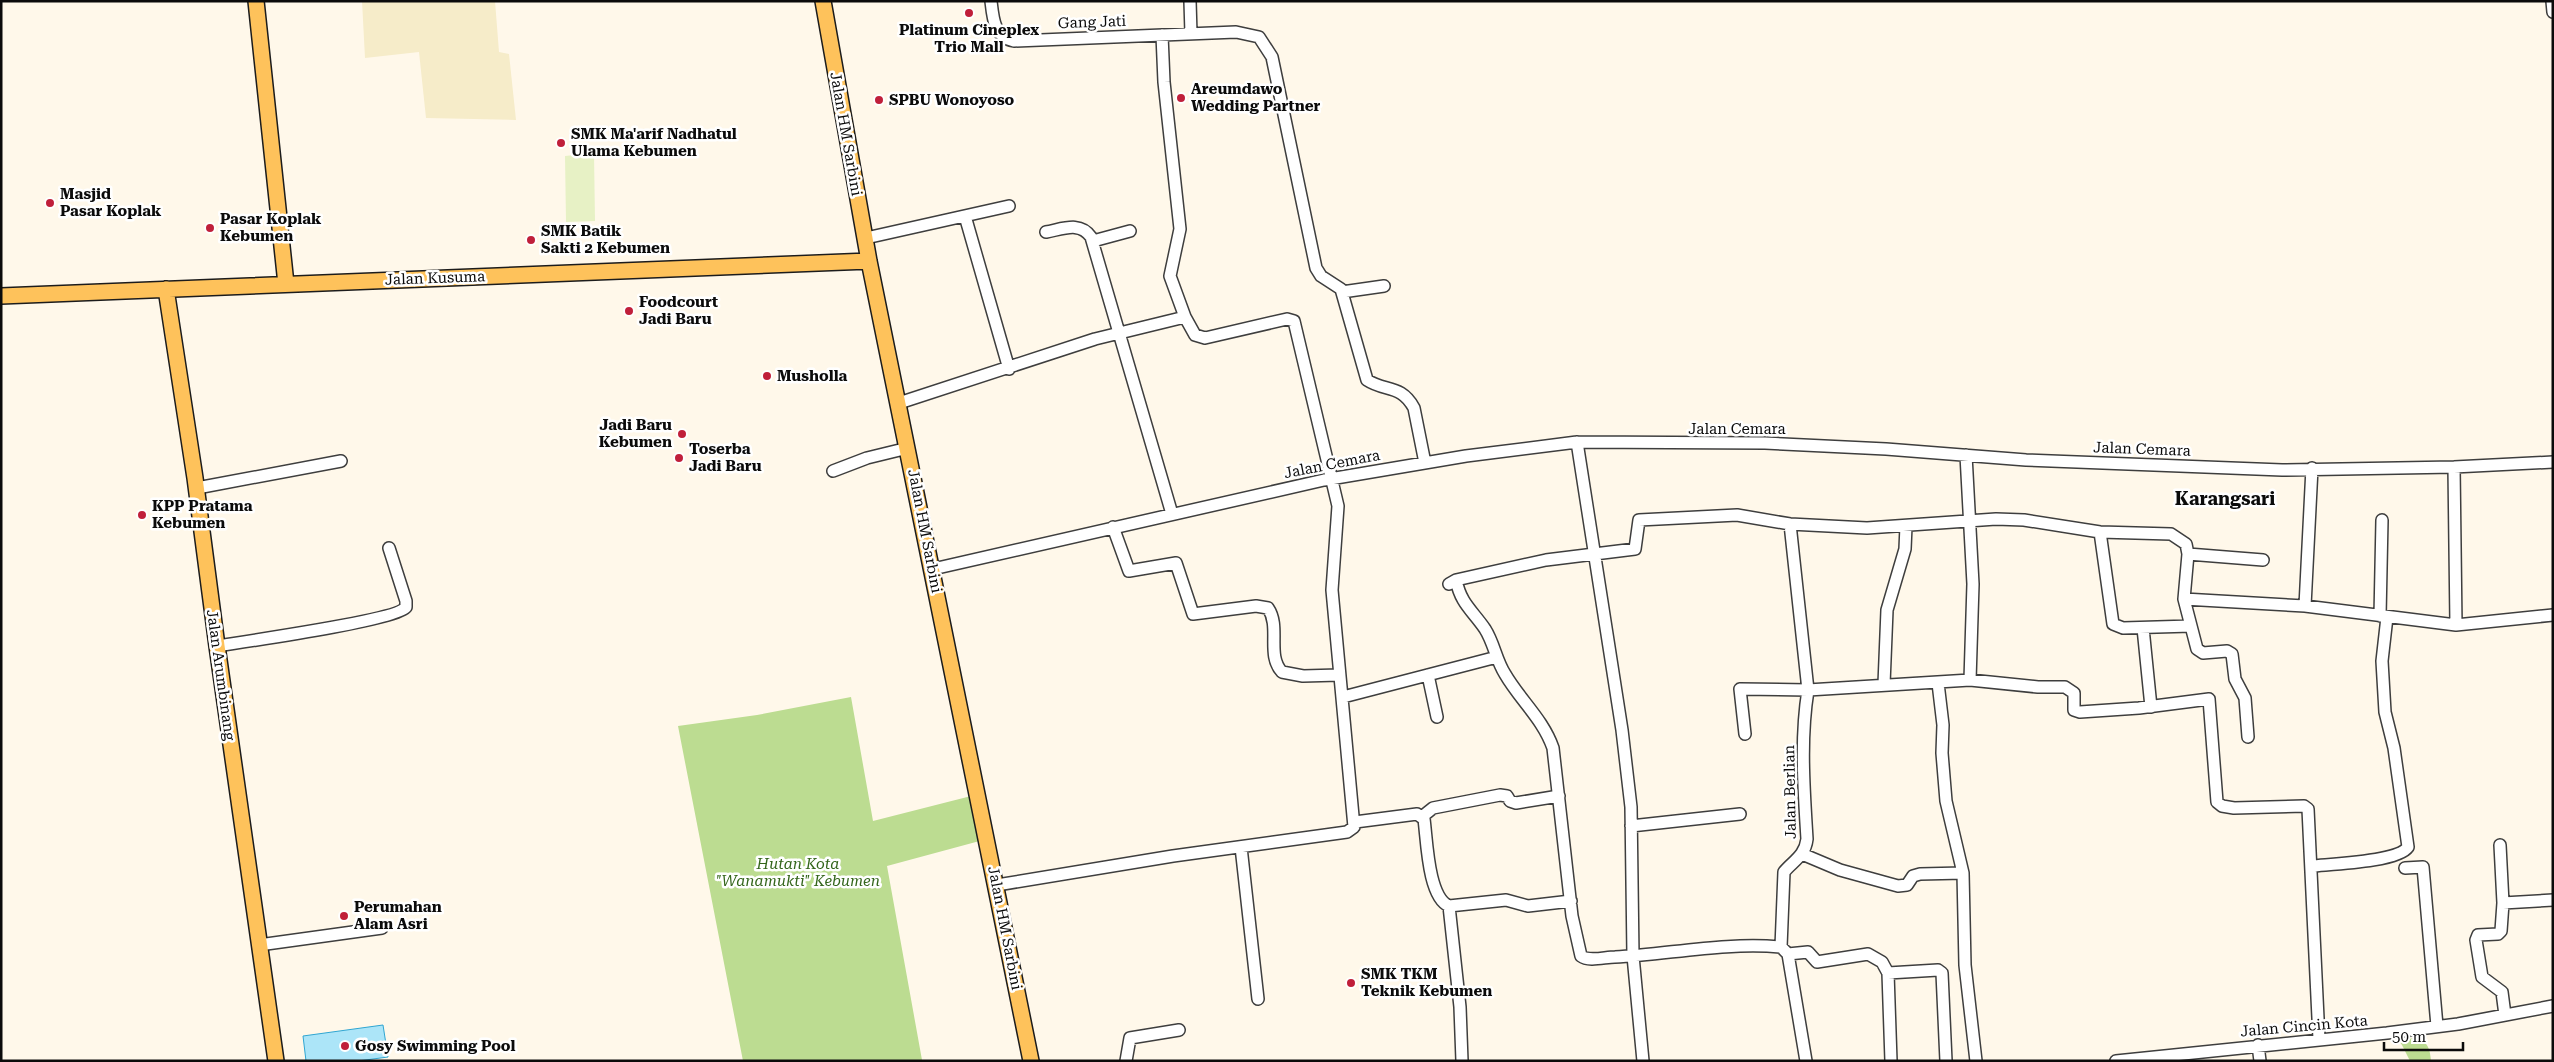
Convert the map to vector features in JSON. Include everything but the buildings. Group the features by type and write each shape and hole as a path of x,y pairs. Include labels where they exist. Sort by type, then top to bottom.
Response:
{"main road":[{"path":"256,1 286,284"},
{"name":"Jalan HM Sarbini","path":"823,1 869,260 997,885 1031,1061"},
{"name":"Jalan Kusuma","path":"1,296 869,260"},
{"name":"Jalan Arumbinang","path":"166,289 197,488 217,646 276,1061"}],"street":[{"name":"Gang Jati","path":"991,1 998,32 1005,39 1014,41 1191,34 1251,34 1259,37 1272,57 1316,268 1320,276 1342,292"},
{"path":"1190,1 1191,34"},
{"path":"2552,1 2553,12"},
{"path":"997,885 1173,856 1347,832 1353,830 1355,822 1332,590 1338,506 1333,479 1293,319 1205,338 1195,336 1185,317 1170,276 1180,230 1164,82 1162,35"},
{"path":"866,238 1009,206"},
{"path":"965,216 1008,368"},
{"path":"1046,232 1081,227 1088,232 1093,241 1172,514"},
{"path":"1093,241 1130,231"},
{"path":"1384,286 1342,292 1364,375 1371,382 1394,389 1410,401 1416,416 1425,463"},
{"path":"899,403 1118,332 1185,317"},
{"path":"1577,442 1622,730 1631,826 1633,956 1643,1061"},
{"name":"Jalan Cemara","path":"933,569 1333,479 1532,446 1577,442 1765,443 2035,461 2282,470 2454,467 2553,462"},
{"path":"833,471 868,458 908,448"},
{"path":"1966,455 1973,584 1970,680"},
{"path":"197,488 340,460"},
{"path":"2454,467 2456,625"},
{"path":"2304,606 2312,468"},
{"path":"1892,1061 1888,972 1882,962 1868,954 1817,962 1808,952 1753,944 1633,956 1589,958 1581,956 1571,901 1553,748 1547,732 1504,673 1484,628 1466,606 1452,582 1546,560 1635,549 1639,520 1736,515 1790,524 1867,528 1971,521 2024,520 2100,532 2171,534 2186,544 2188,554 2184,599 2198,652 2227,651 2232,654 2235,679 2245,698 2248,738"},
{"path":"2312,866 2374,860 2405,851 2408,846 2394,748 2384,712 2382,520"},
{"name":"Jalan Berlian","path":"1790,524 1808,690 1805,708 1803,774 1807,839 1806,848 1802,854 1784,872 1785,950 1806,1061"},
{"path":"1884,684 1887,610 1897,569 1903,554 1906,526"},
{"path":"1113,527 1129,570 1176,563 1193,614 1203,615 1256,606 1268,608 1272,614 1276,661 1282,672 1303,676 1339,675"},
{"path":"2100,532 2111,621 2119,627 2191,626"},
{"path":"217,646 369,620 401,612 406,607 406,601 389,548"},
{"path":"2188,554 2263,560"},
{"path":"2184,599 2304,606 2456,625 2550,617"},
{"path":"2143,628 2151,707"},
{"path":"1343,698 1497,657"},
{"path":"1428,675 1437,718"},
{"path":"1744,734 1740,689 1808,690 1970,680 2038,687 2065,687 2074,694 2074,710 2080,712 2151,707 2209,699 2217,802 2222,806 2234,808 2306,806 2308,809 2319,1039"},
{"path":"1938,683 1943,725 1942,753 1946,801 1963,873 1965,965 1976,1061"},
{"path":"1423,816 1433,808 1500,795 1507,796 1510,801 1516,803 1559,796"},
{"path":"1355,822 1417,814 1423,816"},
{"path":"1631,826 1740,814"},
{"path":"1423,816 1436,891 1442,903 1449,906 1506,900 1528,906 1571,901"},
{"path":"2500,845 2503,903 2500,933 2478,935 2476,940 2482,977 2502,992 2504,1014"},
{"path":"1241,847 1258,999"},
{"path":"1802,854 1840,870 1898,886 1907,885 1913,876 1920,874 1963,873"},
{"path":"2405,868 2423,867 2437,1026"},
{"path":"2503,903 2553,900"},
{"path":"1449,906 1460,1007 1462,1061"},
{"path":"259,945 382,928"},
{"path":"1888,972 1938,970 1942,973 1946,1061"},
{"name":"Jalan Cincin Kota","path":"2116,1061 2258,1045 2382,1034 2553,1006"},
{"path":"1126,1061 1130,1038 1179,1030"},
{"path":"2258,1045 2260,1061"}],"shaded area":[{"path":"362,1 495,1 499,52 509,54 516,120 426,118 419,52 365,58"}],"green space":[{"path":"594,153 595,221 566,222 565,156"},
{"name":"Hutan Kota \"Wanamukti\" Kebumen","path":"851,697 873,821 979,794 987,839 887,866 922,1060 743,1061 678,726 757,715"},
{"path":"2416,1038 2428,1046 2431,1061 2410,1061 2398,1040"}],"water":[{"name":"Gosy Swimming Pool","path":"383,1025 388,1057 358,1061 306,1061 303,1036"}],"place":[{"name":"Platinum Cineplex Trio Mall","path":"969,13"},
{"name":"Areumdawo Wedding Partner","path":"1181,98"},
{"name":"SPBU Wonoyoso","path":"879,100"},
{"name":"SMK Ma'arif Nadhatul Ulama Kebumen","path":"561,143"},
{"name":"Masjid Pasar Koplak","path":"50,203"},
{"name":"Pasar Koplak Kebumen","path":"210,228"},
{"name":"SMK Batik Sakti 2 Kebumen","path":"531,240"},
{"name":"Foodcourt Jadi Baru","path":"629,311"},
{"name":"Musholla","path":"767,376"},
{"name":"Jadi Baru Kebumen","path":"682,434"},
{"name":"Toserba Jadi Baru","path":"679,458"},
{"name":"KPP Pratama Kebumen","path":"142,515"},
{"name":"Perumahan Alam Asri","path":"344,916"},
{"name":"SMK TKM Teknik Kebumen","path":"1351,983"},
{"name":"Gosy Swimming Pool","path":"345,1046"}],"district":[{"name":"Karangsari","path":"2225,499"}]}
